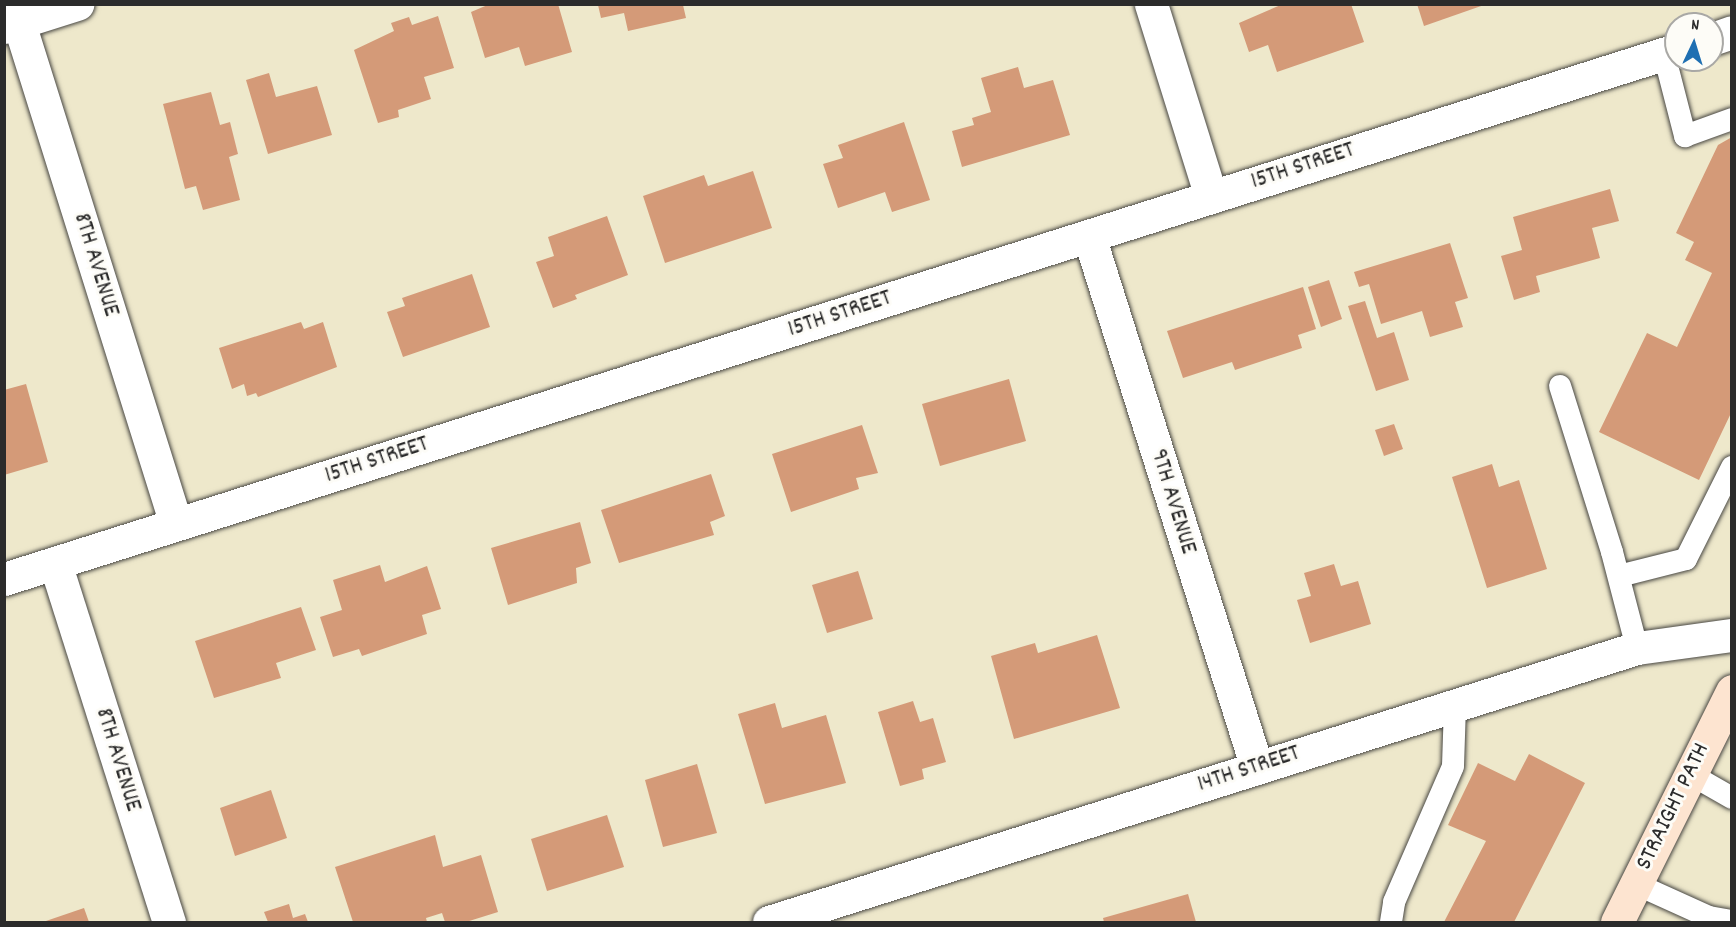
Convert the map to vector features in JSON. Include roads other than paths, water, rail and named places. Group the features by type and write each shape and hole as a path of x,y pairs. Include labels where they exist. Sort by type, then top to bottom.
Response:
{"main road":[{"name":"STRAIGHT PATH","path":"1617,922 1731,691"}],"street":[{"path":"12,18 77,4"},
{"path":"1151,4 1210,197"},
{"name":"8TH AVENUE","path":"12,18 176,525"},
{"name":"15TH STREET","path":"4,579 1664,54"},
{"name":"9TH AVENUE","path":"1089,236 1257,768"},
{"name":"8TH AVENUE","path":"56,563 169,922"},
{"name":"14TH STREET","path":"769,922 1637,648 1731,635"}],"lane":[{"path":"1674,72 1685,136 1731,119"},
{"path":"1560,386 1619,576 1637,648"},
{"path":"1619,576 1686,559 1731,467"},
{"path":"1391,922 1394,902 1454,766 1455,705"},
{"path":"1690,774 1731,798"},
{"path":"1636,884 1709,917 1731,921"}]}
